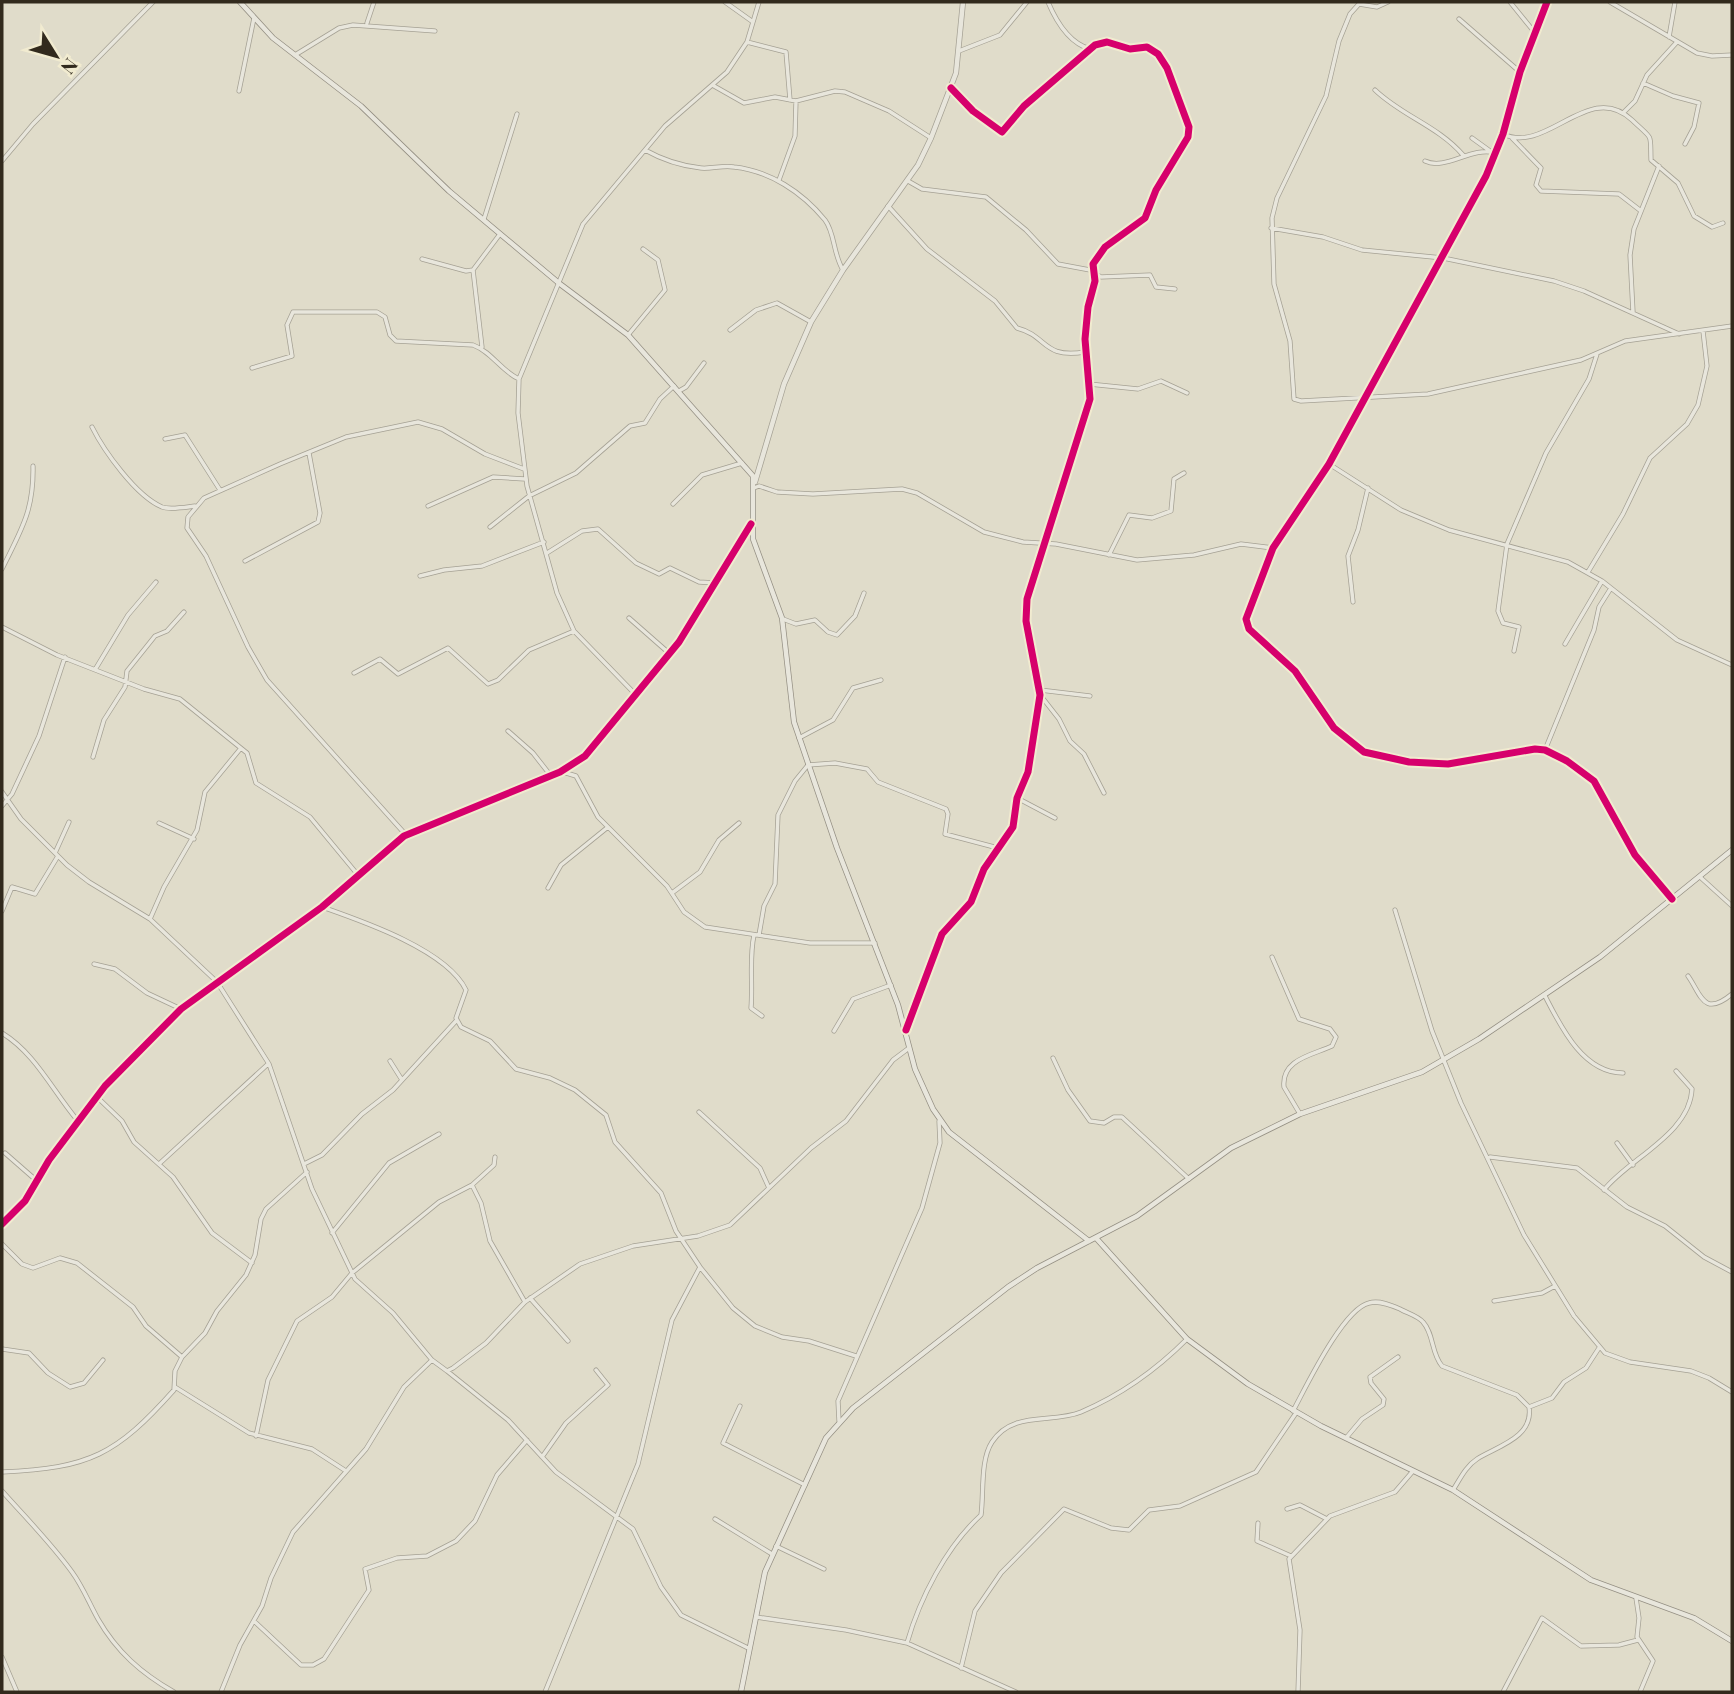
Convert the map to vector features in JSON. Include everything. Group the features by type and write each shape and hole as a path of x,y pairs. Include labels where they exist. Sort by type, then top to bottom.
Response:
{"main road":[{"path":"240,2 294,55 361,106 428,172 500,234 628,335 742,463 754,485"},
{"path":"964,2 959,51 951,88 930,138 908,181 843,270 811,322 785,384 754,485 751,524 753,539 782,618 789,701 799,738 891,985 909,1048 939,1121 1089,1241"},
{"path":"741,1692 754,1617 772,1554 826,1438 839,1422 1008,1287 1037,1268 1137,1216 1231,1148 1300,1114 1393,1084 1444,1061 1545,996 1732,850"},
{"path":"1096,1238 1187,1339 1218,1364 1295,1412 1453,1490 1591,1580 1694,1618 1732,1641"}],"street":[{"path":"2,161 33,124 153,2"},
{"path":"366,24 374,2"},
{"path":"725,2 753,22"},
{"path":"636,695 574,631 556,593 524,469 518,413 519,379 560,284 575,237 583,224 675,116 727,72 747,42 759,2"},
{"path":"959,51 1000,35 1027,2"},
{"path":"1048,2 1062,27 1083,47 1090,49"},
{"path":"1388,2 1377,7 1359,3 1350,14 1339,41 1326,96 1277,198 1271,228 1275,255 1274,284 1290,341 1294,399 1301,401 1428,394 1527,374 1597,354 1625,341 1732,326"},
{"path":"1510,2 1536,34"},
{"path":"1547,2 1520,72 1503,135 1443,258 1329,464 1273,548 1246,619 1249,629 1295,671 1327,719 1364,751 1379,757 1448,764 1535,749 1545,750 1567,761 1594,781 1635,855 1672,899"},
{"path":"1610,2 1677,42 1706,55 1732,55"},
{"path":"1669,37 1675,2"},
{"path":"239,91 254,18"},
{"path":"1459,19 1520,72"},
{"path":"294,55 339,29 366,24 435,31"},
{"path":"747,42 786,52 790,100"},
{"path":"906,1030 942,934 967,908 984,869 1013,827 1017,798 1030,764 1040,692 1026,610 1090,399 1085,352 1094,264 1105,247 1145,218 1156,190 1186,145 1189,132 1167,68 1152,49 1130,49 1107,42 1090,49 1024,106 1002,132 973,111 951,88"},
{"path":"1624,112 1634,101 1643,83 1677,42"},
{"path":"1083,47 1085,55"},
{"path":"1643,83 1672,96 1699,103 1694,127 1685,145"},
{"path":"713,86 739,102 775,97 796,101 835,91 845,92 888,111 930,138"},
{"path":"1375,90 1400,112 1425,122 1463,155"},
{"path":"779,180 795,136 796,101"},
{"path":"1512,138 1545,131 1587,109 1615,109 1624,112 1652,141 1651,160 1678,183 1699,221 1712,227 1723,223"},
{"path":"484,219 517,114"},
{"path":"1503,135 1512,138 1541,168 1536,185 1541,191 1619,194 1641,211"},
{"path":"1472,138 1493,152"},
{"path":"645,150 660,158 691,166 731,166 779,180 809,203 827,223 833,253 843,270"},
{"path":"1425,161 1439,164 1463,155 1493,152"},
{"path":"1633,312 1630,255 1641,211 1659,166"},
{"path":"908,181 922,189 986,197 1026,230 1054,261 1094,272 1101,277 1150,275 1156,287 1175,289"},
{"path":"888,206 927,249 995,301 1019,330 1027,330 1053,351 1085,352"},
{"path":"1271,228 1323,237 1362,250 1443,258 1554,281 1584,291 1680,334"},
{"path":"500,234 473,270 480,342 505,372 519,379"},
{"path":"628,335 665,290 658,260 643,248"},
{"path":"422,259 466,271 473,270"},
{"path":"730,330 756,310 777,303 811,322"},
{"path":"252,368 292,356 287,325 293,312 377,312 385,317 390,335 396,341 474,345 484,350"},
{"path":"1588,572 1623,513 1650,458 1687,424 1698,405 1707,366 1703,331"},
{"path":"1514,651 1519,628 1503,623 1498,611 1507,544 1546,453 1589,379 1597,354"},
{"path":"679,391 686,387 704,363"},
{"path":"1088,384 1138,389 1161,381 1187,393"},
{"path":"490,527 529,496 576,472 630,426 645,422 660,399 674,386"},
{"path":"406,835 267,680 248,647 206,556 187,528 188,517 195,506 220,490 346,437 418,422 442,429 491,458 524,469"},
{"path":"92,427 107,457 163,508 195,506"},
{"path":"165,439 185,435 220,490"},
{"path":"245,561 318,522 320,513 309,453"},
{"path":"673,504 702,475 742,463"},
{"path":"1329,464 1401,510 1449,530 1568,562 1602,581 1677,640 1732,665"},
{"path":"2,569 27,519 34,495 33,467"},
{"path":"1109,555 1129,515 1152,518 1171,511 1174,479 1184,472"},
{"path":"428,506 493,477 526,479"},
{"path":"754,485 777,492 813,494 902,489 917,493 984,532 1023,542 1045,543 1109,555 1153,559 1194,555 1241,544 1273,548"},
{"path":"1353,602 1348,556 1358,530 1368,488"},
{"path":"2,1224 25,1201 97,1097 181,1009 322,907 406,835 560,772 592,749 670,654 751,524"},
{"path":"547,553 582,531 598,529 648,571 659,574 670,568 699,582 716,583"},
{"path":"420,576 444,570 482,566 544,542"},
{"path":"1565,644 1602,581"},
{"path":"96,668 128,615 156,582"},
{"path":"1545,750 1594,630 1599,607 1611,588"},
{"path":"782,618 796,624 815,620 828,632 837,635 855,616 864,593"},
{"path":"93,757 104,720 126,681 127,671 155,636 167,631 184,612"},
{"path":"629,618 670,654"},
{"path":"2,627 65,657 180,699 241,748 252,764 256,783 310,817 358,876"},
{"path":"354,673 380,659 398,674 447,648 483,683 494,683 529,650 574,631"},
{"path":"2,806 8,800 39,736 65,657"},
{"path":"799,738 833,720 845,696 853,688 881,680"},
{"path":"1040,692 1090,696"},
{"path":"1040,692 1059,719 1070,741 1084,754 1104,793"},
{"path":"508,731 533,753 551,776"},
{"path":"150,919 164,887 194,839 201,820 205,792 241,748"},
{"path":"762,1016 751,1008 751,948 762,911 775,884 778,815 795,781 808,765 835,763 867,769 878,782 946,809 948,814 945,834 998,848"},
{"path":"560,772 576,776 594,812 672,893 684,912 705,927 836,945 875,943"},
{"path":"2,792 21,819 56,855 89,882 150,919 217,982 269,1064 307,1172 352,1273 393,1314 432,1360 486,1401 556,1472 617,1514 639,1537 661,1587 681,1615 748,1648"},
{"path":"1017,798 1055,818"},
{"path":"2,911 12,887 35,894 56,855 69,822"},
{"path":"159,823 194,839"},
{"path":"672,893 700,872 719,840 739,823"},
{"path":"548,888 561,865 608,827"},
{"path":"1700,877 1732,906"},
{"path":"304,1164 321,1155 402,1080 456,1021 466,995 456,974 425,953 372,925 322,907"},
{"path":"1395,909 1432,1031 1461,1103 1490,1157 1524,1235 1555,1286 1599,1349 1630,1362 1691,1371 1732,1392"},
{"path":"1272,957 1299,1019 1330,1029 1336,1037 1332,1046 1304,1055 1287,1070 1284,1087 1300,1114"},
{"path":"94,964 125,975 148,993 181,1009"},
{"path":"1688,976 1696,995 1704,1001 1719,1002 1732,995"},
{"path":"834,1031 853,999 891,985"},
{"path":"1545,996 1556,1018 1588,1060 1608,1072 1623,1073"},
{"path":"456,1021 461,1027 491,1041 516,1069 550,1078 589,1098 609,1119 620,1148 661,1193 676,1231 700,1267 733,1308 755,1326 782,1337 809,1341 856,1356"},
{"path":"2,1033 30,1054 52,1090 78,1121"},
{"path":"447,1371 486,1343 530,1298 565,1273 596,1257 647,1243 683,1239 726,1227 811,1148 846,1121 893,1060 909,1048"},
{"path":"1053,1058 1068,1090 1090,1121 1104,1123 1114,1116 1122,1117 1189,1179"},
{"path":"390,1061 402,1080"},
{"path":"159,1164 269,1064"},
{"path":"1604,1190 1657,1145 1689,1104 1692,1089 1676,1071"},
{"path":"97,1097 122,1121 134,1142 187,1194 216,1238 252,1263"},
{"path":"699,1112 749,1156 760,1168 769,1188"},
{"path":"839,1422 838,1401 922,1208 940,1143 939,1121"},
{"path":"332,1233 389,1163 439,1134"},
{"path":"1617,1143 1633,1165"},
{"path":"5,1153 37,1181"},
{"path":"256,1436 268,1380 282,1356 288,1333 297,1321 332,1297 352,1273 439,1202 472,1185 494,1165 495,1157"},
{"path":"1490,1157 1571,1166 1633,1211 1665,1226 1714,1264 1732,1272"},
{"path":"2,1472 77,1464 110,1451 175,1387 175,1371 182,1357 205,1333 252,1263 261,1219 266,1209 307,1172"},
{"path":"472,1185 481,1203 490,1241 525,1302"},
{"path":"2,1244 29,1267 37,1268 60,1258 77,1263 133,1307 146,1326 182,1357"},
{"path":"545,1692 643,1449 672,1320 700,1267"},
{"path":"1494,1301 1542,1293 1555,1286"},
{"path":"530,1298 568,1341"},
{"path":"961,1668 975,1611 1001,1573 1064,1509 1111,1528 1129,1530 1149,1510 1180,1506 1255,1472 1295,1412 1339,1331 1353,1313 1370,1302 1390,1304 1418,1318 1427,1329 1436,1358 1442,1366 1517,1395 1529,1407"},
{"path":"907,1643 927,1592 967,1528 981,1516 987,1454 997,1436 1025,1420 1082,1412 1134,1383 1187,1339"},
{"path":"2,1349 29,1353 48,1373 70,1387 84,1383 103,1360"},
{"path":"1529,1407 1552,1398 1564,1382 1586,1368 1599,1349"},
{"path":"1346,1438 1362,1419 1383,1405 1384,1399 1371,1383 1370,1377 1398,1357"},
{"path":"220,1692 293,1532 382,1427 404,1387 432,1360"},
{"path":"542,1457 566,1423 608,1385 596,1370"},
{"path":"175,1387 256,1436 312,1449 346,1471"},
{"path":"740,1406 723,1443 805,1485"},
{"path":"1453,1490 1476,1459 1500,1450 1517,1436 1528,1417 1529,1407"},
{"path":"254,1621 301,1664 313,1665 324,1659 369,1590 365,1569 397,1558 427,1556 456,1541 475,1521 497,1475 527,1440"},
{"path":"1298,1692 1300,1630 1288,1567 1291,1556 1337,1512 1379,1500 1395,1492 1413,1471"},
{"path":"2,1491 68,1566 121,1652 145,1676 174,1692"},
{"path":"1287,1509 1304,1506 1327,1519"},
{"path":"715,1519 772,1554"},
{"path":"1258,1522 1255,1539 1291,1556"},
{"path":"776,1546 824,1569"},
{"path":"1636,1598 1639,1611 1638,1640 1653,1661 1640,1692"},
{"path":"754,1617 846,1630 907,1643 1016,1692"},
{"path":"1503,1692 1542,1618 1581,1646 1619,1645 1638,1640"},
{"path":"2,1657 17,1692"}],"cycle path":[{"path":"1547,2 1520,72 1503,134 1486,176 1329,464 1273,548 1246,619 1249,629 1295,671 1334,728 1364,752 1409,762 1448,764 1535,749 1545,750 1567,761 1594,781 1635,855 1672,899"},
{"path":"906,1030 942,934 971,902 984,869 1013,827 1017,798 1028,772 1040,695 1026,621 1027,599 1090,399 1085,339 1088,307 1095,281 1093,264 1105,247 1145,218 1156,190 1188,137 1189,127 1167,68 1158,54 1147,47 1130,49 1107,42 1095,45 1024,106 1002,132 973,111 951,88"},
{"path":"2,1224 25,1201 49,1160 105,1086 181,1009 322,907 404,836 560,772 585,756 679,642 751,524"}]}
